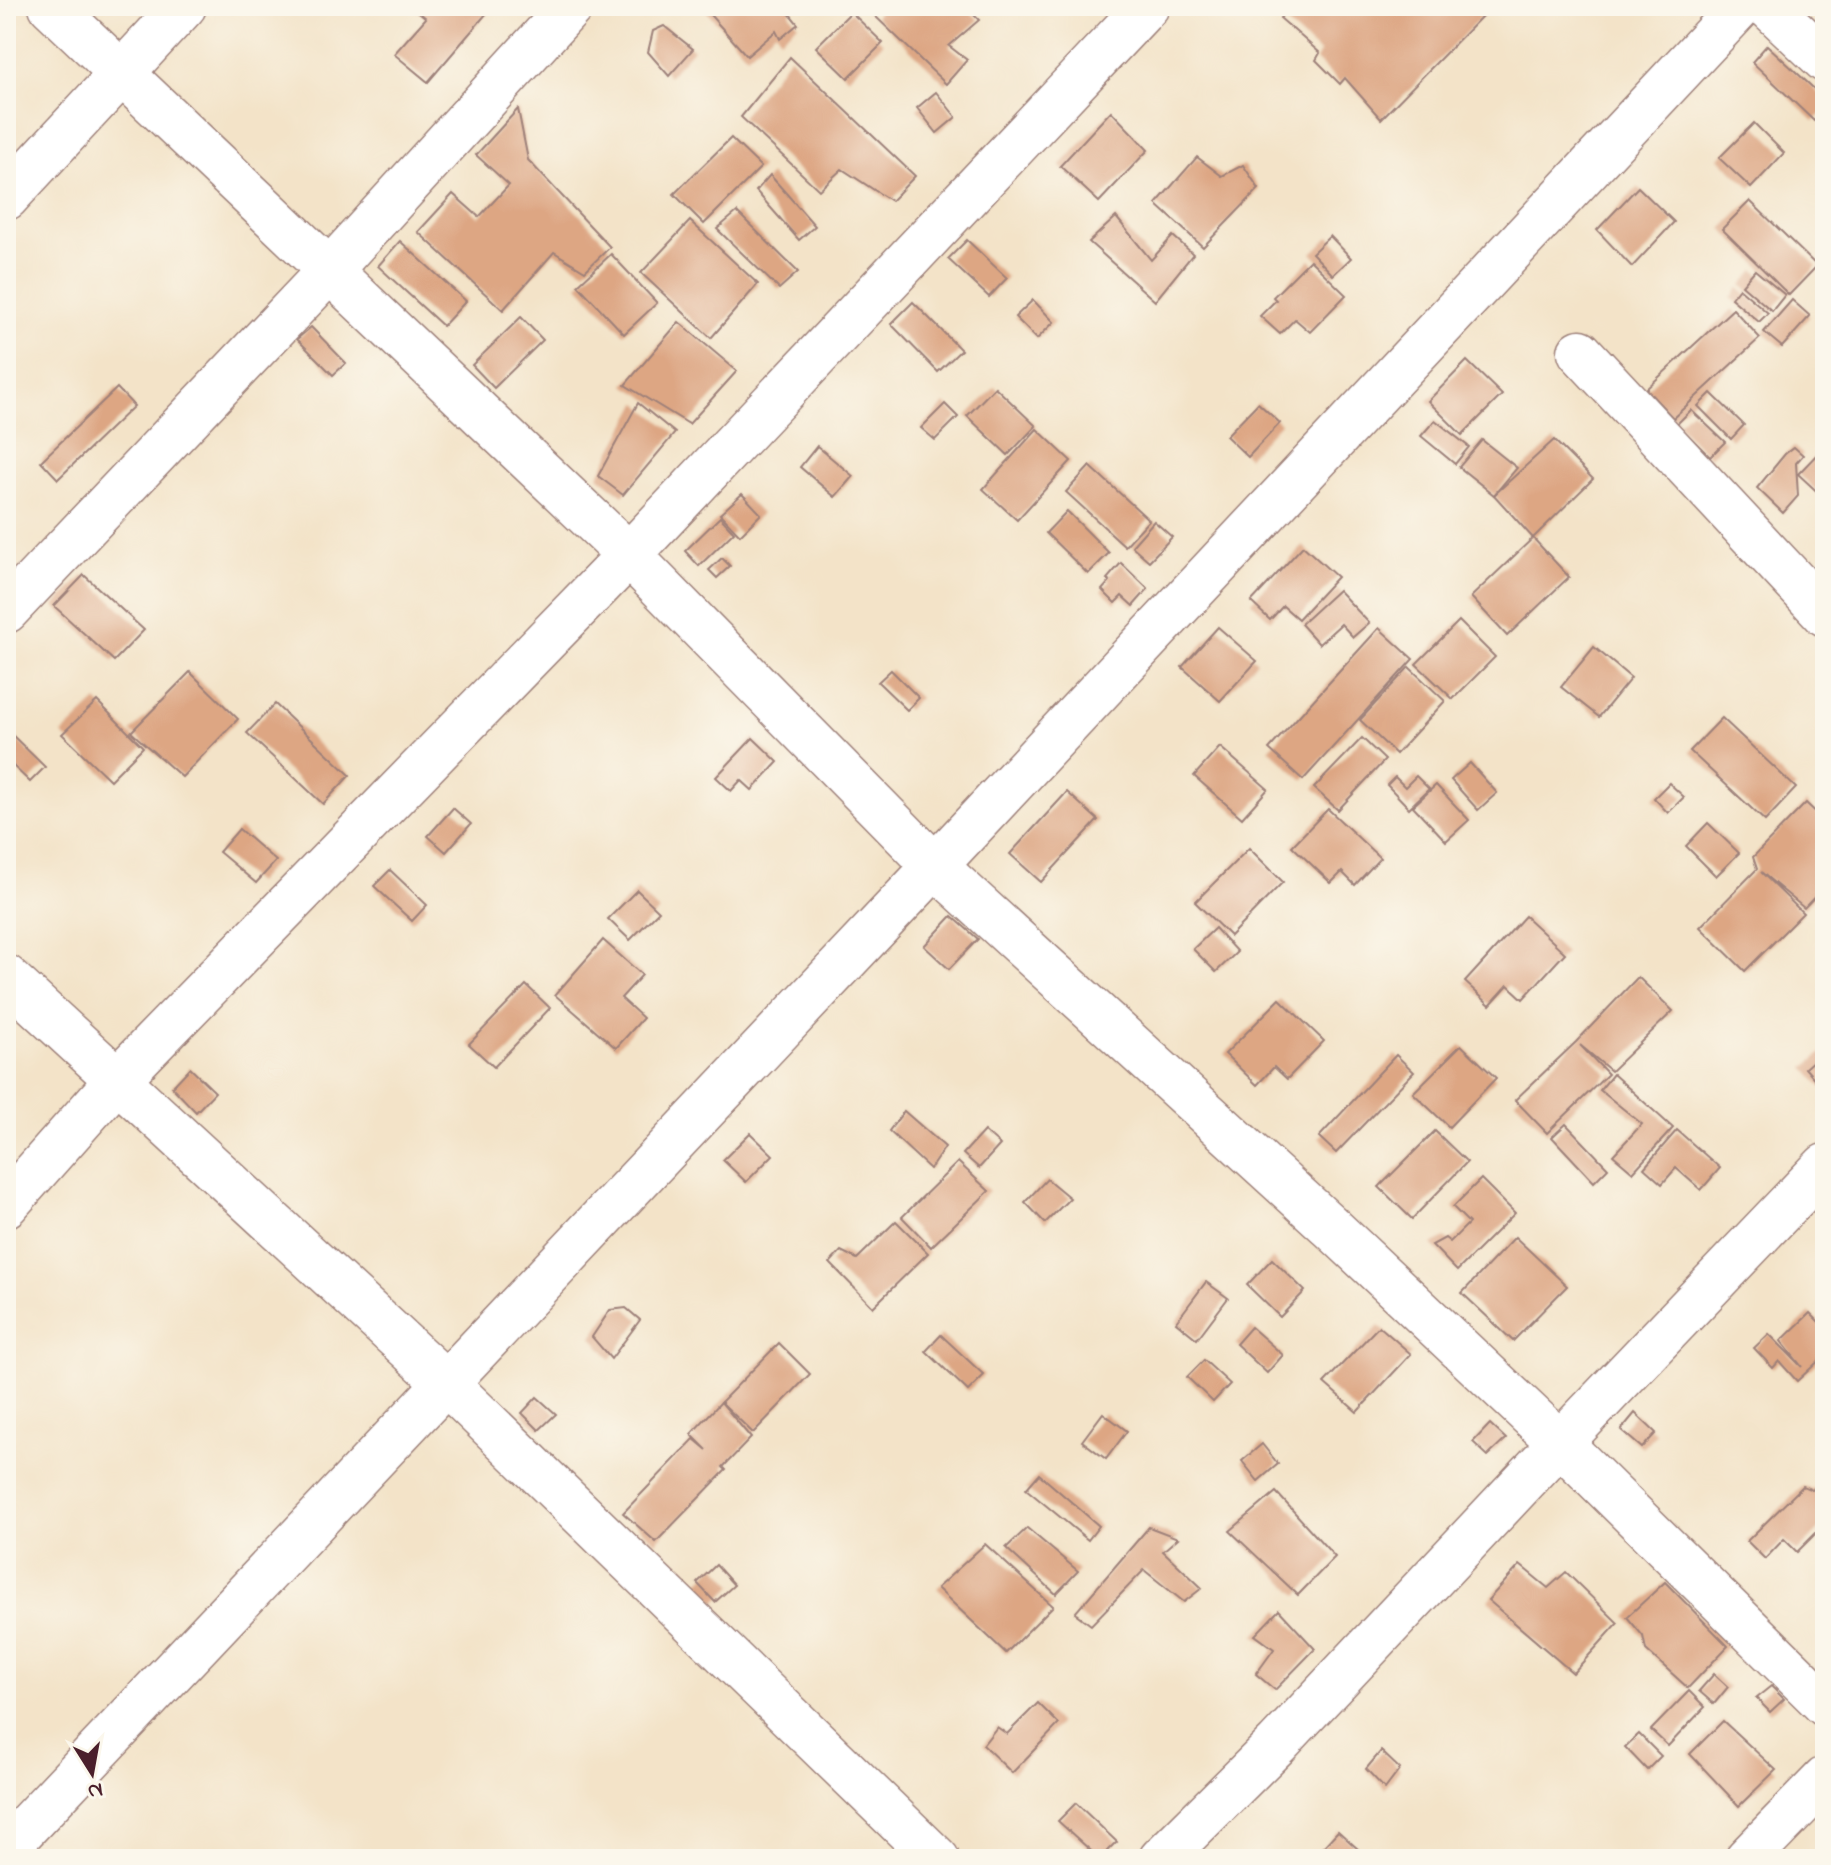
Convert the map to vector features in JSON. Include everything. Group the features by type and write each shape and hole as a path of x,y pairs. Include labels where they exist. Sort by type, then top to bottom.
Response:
{"street":[{"path":"51,6 629,555 935,866 1332,1228 1560,1443 1825,1704"},
{"path":"6,198 184,6"},
{"path":"6,611 329,271 571,6"},
{"path":"6,1205 117,1080 629,555 1147,6"},
{"path":"6,1848 935,866 1741,6"},
{"path":"1768,6 1825,60"},
{"path":"1580,352 1825,614"},
{"path":"6,977 445,1382 937,1859"},
{"path":"1161,1859 1277,1744 1825,1166"},
{"path":"1747,1859 1825,1779"}],"building":[{"path":"412,6 493,6 428,82 394,54 426,18"},
{"path":"702,6 797,6 789,13 798,24 780,39 776,31 747,56"},
{"path":"884,6 965,6 979,20 949,46 967,60 946,84 875,16"},
{"path":"1291,6 1484,6 1488,10 1381,119 1345,78 1340,84 1316,60 1320,53 1280,18"},
{"path":"851,12 883,43 848,78 816,47"},
{"path":"664,26 693,49 669,76 648,52 653,31"},
{"path":"1767,45 1825,99 1825,110 1814,121 1752,62"},
{"path":"790,57 915,176 891,201 842,169 819,190 741,117"},
{"path":"936,92 956,117 937,133 917,108"},
{"path":"518,109 528,160 610,247 585,271 554,252 503,310 418,232 453,194 479,217 509,185 476,155"},
{"path":"1111,111 1148,150 1099,202 1060,166"},
{"path":"1754,123 1784,153 1751,188 1719,158"},
{"path":"731,138 761,167 704,224 674,194"},
{"path":"1197,157 1222,176 1243,165 1259,189 1203,247 1156,204"},
{"path":"770,175 815,226 799,240 756,191"},
{"path":"1638,187 1674,222 1632,267 1597,230"},
{"path":"1750,201 1817,266 1789,295 1722,229"},
{"path":"737,212 798,272 779,289 717,229"},
{"path":"1116,217 1151,260 1173,236 1193,254 1155,301 1089,242"},
{"path":"690,221 758,284 711,338 641,273"},
{"path":"1330,236 1351,258 1333,275 1312,253"},
{"path":"967,240 1007,278 989,297 948,259"},
{"path":"400,241 466,301 443,326 378,266"},
{"path":"611,254 657,303 624,334 578,285"},
{"path":"1310,260 1346,295 1310,332 1295,319 1280,334 1260,316 1276,300 1273,297"},
{"path":"1755,270 1785,295 1772,311 1742,285"},
{"path":"1739,288 1768,313 1759,322 1731,298"},
{"path":"1033,300 1054,322 1037,339 1015,317"},
{"path":"1792,300 1810,316 1782,347 1764,332"},
{"path":"913,302 961,350 938,372 891,324"},
{"path":"1733,309 1760,338 1673,418 1646,389"},
{"path":"521,317 543,340 494,388 472,365"},
{"path":"679,322 737,371 689,424 625,385"},
{"path":"311,327 346,363 333,375 297,339"},
{"path":"1467,361 1502,395 1462,435 1428,401"},
{"path":"995,387 1036,426 1008,455 967,416"},
{"path":"117,388 134,406 58,479 41,461"},
{"path":"1711,393 1744,425 1731,439 1698,406"},
{"path":"638,403 675,433 623,495 598,476"},
{"path":"1258,403 1280,423 1248,457 1226,436"},
{"path":"945,404 958,417 935,440 921,428"},
{"path":"1691,410 1725,442 1710,457 1677,424"},
{"path":"1435,420 1469,447 1455,464 1421,436"},
{"path":"1037,429 1071,461 1017,520 983,489"},
{"path":"1482,440 1517,468 1494,495 1459,467"},
{"path":"1554,440 1593,479 1533,538 1494,495"},
{"path":"817,446 853,476 835,497 800,467"},
{"path":"1825,446 1825,499 1798,474"},
{"path":"1794,447 1803,455 1796,463 1798,496 1783,513 1757,488"},
{"path":"1090,466 1149,520 1125,546 1066,492"},
{"path":"742,494 761,514 740,535 720,514"},
{"path":"1067,511 1109,553 1088,574 1046,533"},
{"path":"720,517 734,532 699,566 685,551"},
{"path":"1154,521 1172,537 1149,561 1132,546"},
{"path":"1533,538 1569,577 1507,636 1471,597"},
{"path":"1303,546 1337,577 1298,619 1283,606 1270,620 1251,602"},
{"path":"722,558 730,566 717,578 709,570"},
{"path":"1121,563 1148,589 1133,606 1122,596 1115,603 1102,590"},
{"path":"84,575 144,630 114,661 54,606"},
{"path":"1338,590 1369,623 1353,637 1341,624 1319,644 1301,624"},
{"path":"1459,621 1495,657 1453,699 1416,664"},
{"path":"1218,627 1257,661 1220,701 1182,667"},
{"path":"1379,628 1413,659 1303,780 1269,749"},
{"path":"1594,647 1631,678 1599,717 1561,687"},
{"path":"1409,667 1445,701 1396,754 1360,720"},
{"path":"891,670 919,698 907,710 878,682"},
{"path":"190,672 238,719 182,777 131,732"},
{"path":"97,701 143,747 110,780 62,734"},
{"path":"275,704 350,775 323,804 247,733"},
{"path":"1722,718 1796,788 1765,821 1690,751"},
{"path":"10,733 45,767 30,782 6,759 6,738"},
{"path":"753,738 778,762 752,790 741,780 731,791 716,777"},
{"path":"1362,738 1385,760 1338,810 1314,788"},
{"path":"1220,747 1268,789 1242,818 1194,776"},
{"path":"1470,763 1497,793 1478,810 1451,780"},
{"path":"1416,776 1429,789 1409,808 1387,785 1395,777 1405,787"},
{"path":"1669,783 1684,797 1668,813 1654,798"},
{"path":"1436,785 1469,820 1446,841 1413,806"},
{"path":"1067,792 1098,820 1041,882 1010,854"},
{"path":"1806,803 1825,821 1825,886 1804,908 1761,872 1803,913 1745,971 1700,927 1757,869 1753,857"},
{"path":"453,808 471,824 446,852 428,836"},
{"path":"1328,809 1380,858 1355,885 1342,872 1331,883 1292,846"},
{"path":"1708,823 1739,853 1716,876 1686,846"},
{"path":"239,829 276,861 256,883 219,852"},
{"path":"1249,848 1283,882 1230,936 1195,902"},
{"path":"390,870 427,905 412,921 374,886"},
{"path":"637,890 659,911 630,940 608,919"},
{"path":"952,916 978,939 949,969 924,946"},
{"path":"1525,916 1565,953 1523,999 1508,985 1490,1005 1465,982"},
{"path":"1215,928 1237,952 1216,972 1193,949"},
{"path":"603,940 642,975 621,998 643,1018 616,1048 555,995"},
{"path":"1638,977 1673,1011 1611,1071 1580,1045 1608,1074 1547,1133 1515,1100"},
{"path":"526,985 550,1008 494,1067 469,1044"},
{"path":"1280,999 1324,1041 1287,1079 1274,1067 1257,1085 1225,1054"},
{"path":"1461,1045 1496,1078 1449,1127 1413,1093"},
{"path":"1825,1050 1825,1091 1805,1068"},
{"path":"1396,1055 1414,1072 1336,1153 1319,1137"},
{"path":"190,1068 215,1092 196,1112 172,1087"},
{"path":"1613,1074 1673,1128 1633,1172 1613,1155 1642,1124 1600,1090"},
{"path":"904,1111 945,1147 930,1169 889,1131"},
{"path":"1566,1124 1608,1168 1594,1182 1552,1137"},
{"path":"1677,1130 1720,1168 1701,1190 1676,1168 1662,1184 1644,1168"},
{"path":"984,1131 1000,1145 979,1168 963,1154"},
{"path":"1435,1131 1467,1162 1412,1219 1379,1187"},
{"path":"750,1133 773,1155 746,1182 723,1160"},
{"path":"958,1162 989,1191 931,1247 902,1217"},
{"path":"1047,1179 1070,1198 1045,1223 1025,1202"},
{"path":"1481,1179 1515,1213 1457,1271 1432,1245 1445,1238 1450,1242 1469,1223 1453,1207"},
{"path":"896,1221 928,1253 873,1307 830,1263 841,1251 857,1259"},
{"path":"1515,1237 1567,1286 1513,1341 1462,1293"},
{"path":"1272,1259 1305,1291 1280,1317 1247,1285"},
{"path":"1206,1282 1228,1298 1197,1339 1176,1322"},
{"path":"626,1308 640,1320 611,1359 592,1337 610,1310"},
{"path":"1810,1313 1825,1328 1825,1355 1797,1381 1779,1361 1773,1368 1754,1348 1769,1334 1802,1367 1781,1341"},
{"path":"1379,1326 1411,1354 1357,1412 1324,1383"},
{"path":"1251,1327 1283,1355 1267,1373 1236,1344"},
{"path":"941,1335 984,1375 968,1391 926,1351"},
{"path":"779,1343 810,1374 753,1433 721,1402"},
{"path":"1204,1360 1230,1384 1213,1402 1187,1377"},
{"path":"537,1397 556,1414 539,1430 522,1413"},
{"path":"721,1402 751,1438 723,1467 726,1470 656,1542 623,1513 694,1439 707,1450 691,1434"},
{"path":"1103,1413 1127,1431 1106,1459 1082,1441"},
{"path":"1635,1413 1656,1433 1642,1448 1621,1430"},
{"path":"1490,1424 1506,1439 1488,1456 1473,1442"},
{"path":"1262,1444 1278,1464 1258,1481 1242,1461"},
{"path":"1039,1474 1099,1526 1088,1540 1026,1489"},
{"path":"1825,1478 1825,1498 1818,1505 1825,1512 1825,1524 1797,1552 1784,1539 1765,1559 1747,1541 1803,1486 1812,1490"},
{"path":"1276,1492 1335,1557 1298,1595 1230,1531"},
{"path":"1149,1527 1178,1538 1163,1551 1202,1588 1184,1602 1144,1570 1091,1625 1075,1613"},
{"path":"1027,1528 1078,1571 1056,1594 1006,1548"},
{"path":"985,1544 1053,1606 1006,1653 937,1588"},
{"path":"716,1565 734,1585 715,1602 697,1583"},
{"path":"1520,1565 1548,1588 1566,1572 1618,1623 1573,1673 1488,1600"},
{"path":"1665,1582 1728,1646 1688,1688 1646,1650 1643,1636 1627,1617"},
{"path":"1279,1610 1315,1649 1275,1690 1256,1674 1274,1649 1255,1635"},
{"path":"1714,1674 1728,1687 1714,1704 1699,1691"},
{"path":"1771,1686 1784,1699 1770,1712 1756,1698"},
{"path":"1689,1691 1705,1707 1668,1746 1651,1730"},
{"path":"1038,1703 1059,1724 1012,1773 983,1745 997,1727 1007,1734"},
{"path":"1723,1721 1776,1770 1739,1806 1690,1754"},
{"path":"1639,1734 1661,1756 1647,1770 1625,1747"},
{"path":"1381,1751 1400,1769 1385,1789 1366,1769"},
{"path":"1076,1803 1117,1842 1100,1859 1058,1821"},
{"path":"1338,1831 1369,1859 1312,1859"}],"waterway":[{"path":"1815,6 1825,16"}]}
